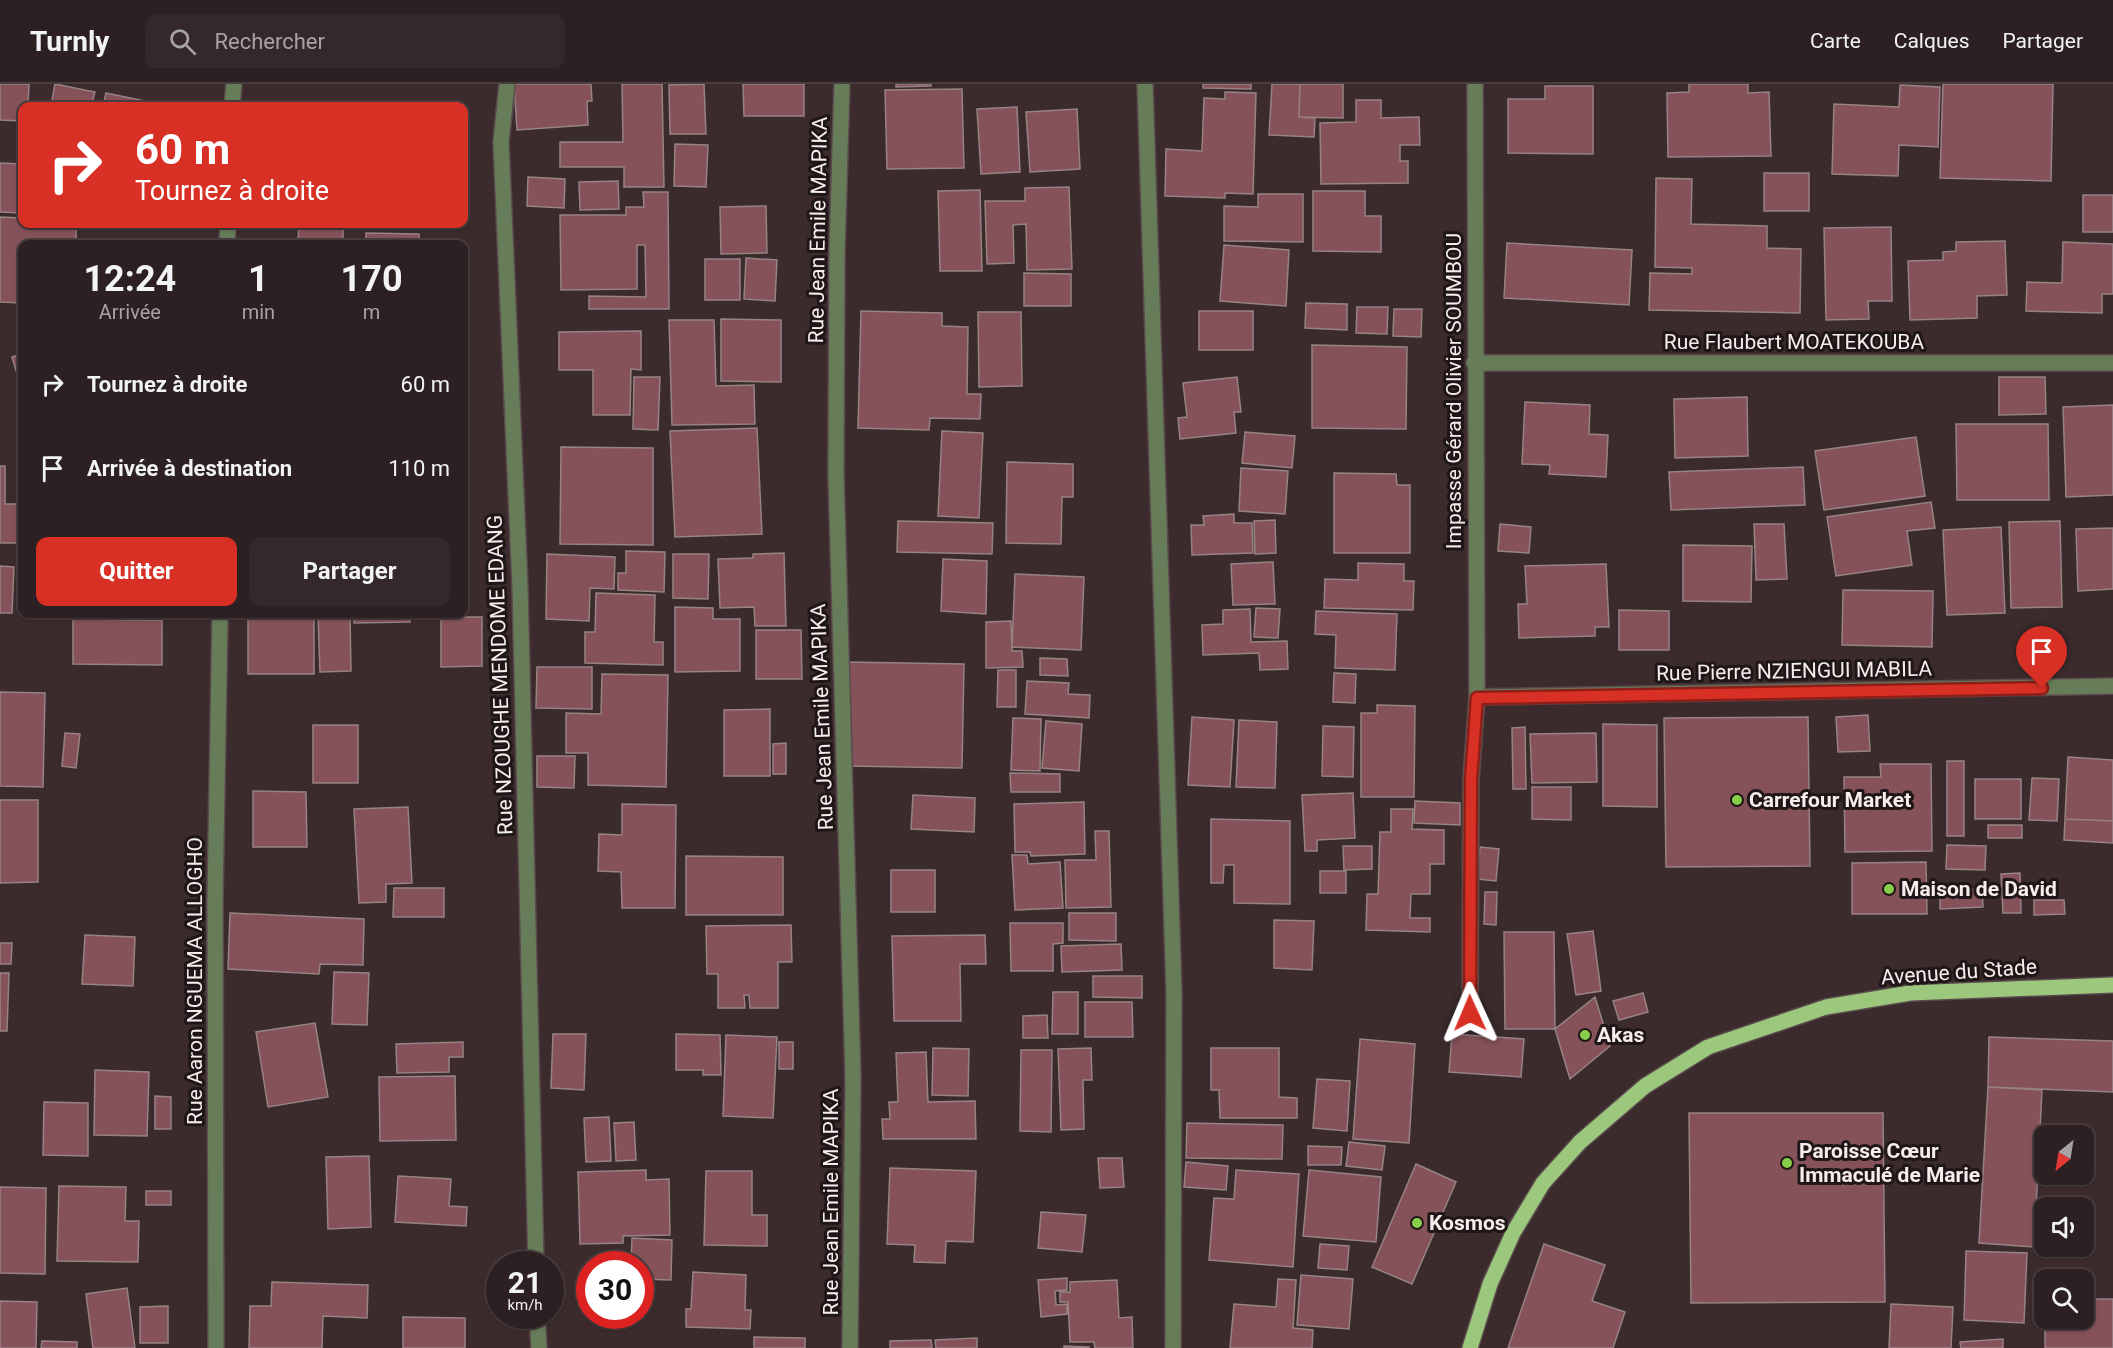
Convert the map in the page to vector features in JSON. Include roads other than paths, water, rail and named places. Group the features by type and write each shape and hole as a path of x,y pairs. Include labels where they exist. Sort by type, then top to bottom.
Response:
{"main road":[{"name":"Avenue du Stade","path":"1470,1348 1490,1284 1513,1233 1543,1184 1580,1142 1645,1086 1708,1047 1826,1007 1910,993 2113,985"}],"street":[{"path":"232,102 234,84"},
{"name":"Rue NZOUGHE MENDOME EDANG","path":"507,84 501,142 520,587 536,1251"},
{"name":"Rue Jean Emile MAPIKA","path":"842,84 837,251 836,476 853,1078 850,1348"},
{"path":"1145,84 1174,993 1173,1348"},
{"name":"Impasse Gérard Olivier SOUMBOU","path":"1470,1013 1471,779 1477,698 1474,363 1475,84"},
{"name":"Rue Flaubert MOATEKOUBA","path":"1474,363 2113,363"},
{"name":"Rue Aaron NGUEMA ALLOGHO","path":"216,1348 215,900 220,618"},
{"name":"Rue Pierre NZIENGUI MABILA","path":"1477,698 2113,686"},
{"path":"537,1329 538,1348"}],"place":[{"name":"Carrefour Market","path":"1737,800"},
{"name":"Maison de David","path":"1889,889"},
{"name":"Akas","path":"1585,1035"},
{"name":"Paroisse Cœur Immaculé de Marie","path":"1787,1163"},
{"name":"Kosmos","path":"1417,1223"}]}
